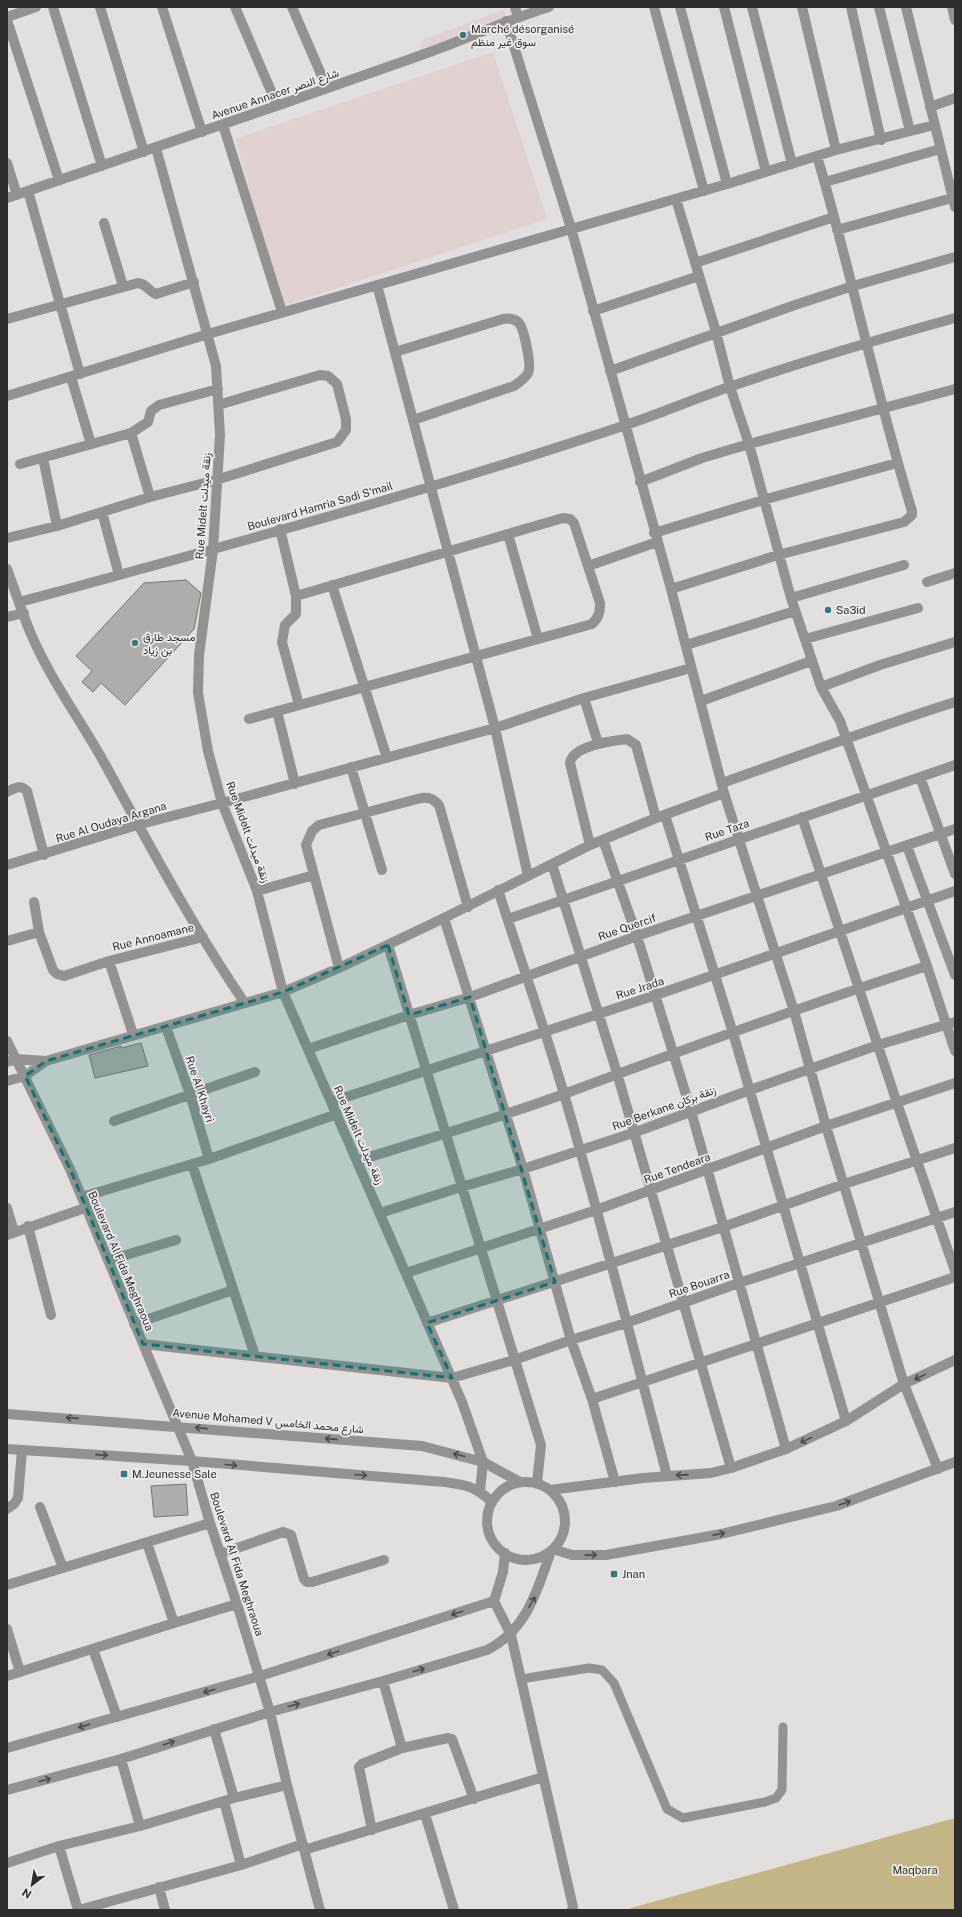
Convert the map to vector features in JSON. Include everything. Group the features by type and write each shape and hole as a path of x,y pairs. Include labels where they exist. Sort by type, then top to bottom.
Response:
{"street":[{"path":"7,17 36,7"},
{"path":"53,7 102,166"},
{"path":"100,7 144,152"},
{"path":"162,7 202,132"},
{"path":"292,7 327,88"},
{"name":"Avenue Annacer شارع النصر","path":"12,197 223,125 418,56 506,21 516,12 549,7"},
{"path":"654,7 704,191"},
{"path":"680,7 726,184"},
{"path":"724,7 766,172"},
{"path":"752,7 792,164"},
{"path":"802,7 836,150"},
{"path":"851,7 881,140"},
{"path":"879,7 910,131"},
{"path":"837,230 954,202 951,174 940,149 906,7"},
{"path":"952,7 955,20"},
{"path":"238,8 277,105"},
{"path":"7,20 59,180"},
{"path":"506,21 571,228 624,426 671,589 723,788 794,1011 826,1126 904,1384 938,1469"},
{"path":"930,107 955,98"},
{"path":"223,125 282,312"},
{"path":"7,396 282,312 704,191 836,150 881,140 934,125"},
{"name":"Rue Midelt زنقة ميدلت","path":"156,148 208,334 216,366 218,389 220,435 216,480 213,550 199,655 198,692 208,751 222,804 257,891 283,992 462,1402 483,1462 480,1491"},
{"path":"825,182 940,149"},
{"path":"671,589 778,555 908,520 912,515 897,463 853,286 817,156"},
{"path":"7,163 12,197"},
{"path":"28,191 59,304 91,444"},
{"path":"676,198 716,332 730,387 749,444 778,555 811,661 821,687 838,716 847,740 927,966 951,1023 955,1051"},
{"path":"695,263 834,217"},
{"path":"104,223 123,286"},
{"path":"610,371 716,332 853,286 955,256"},
{"path":"593,311 699,276"},
{"path":"7,319 123,286 143,283 151,292 160,293 194,282"},
{"path":"377,285 495,728 528,876"},
{"path":"395,352 503,319 511,318 522,326 530,364 527,374 522,380 514,386 413,420"},
{"name":"Boulevard Hamria Sadi S'mail","path":"20,602 213,550 430,486 624,426 730,387 868,343 955,318"},
{"path":"7,538 57,526 150,497 216,480 338,442 346,430 346,419 337,384 328,376 320,375 218,405"},
{"path":"20,464 131,433 148,422 151,411 159,405 218,389"},
{"path":"640,482 702,458 749,444 955,389"},
{"path":"131,433 150,497"},
{"path":"43,458 57,526"},
{"path":"588,566 656,537 763,500 897,463"},
{"path":"102,512 119,575"},
{"path":"249,719 592,624 596,620 600,610 600,603 574,523 570,519 562,518 296,596"},
{"path":"280,529 296,596 296,614 286,625 282,642 299,706"},
{"path":"508,534 538,639"},
{"path":"791,598 904,565"},
{"path":"7,569 31,634 47,665 95,745 137,825 222,970 244,1002"},
{"path":"927,582 955,573"},
{"path":"332,585 387,758"},
{"path":"804,639 918,608"},
{"path":"686,645 795,611"},
{"path":"7,617 24,613"},
{"path":"821,687 880,665 955,642"},
{"path":"701,701 811,661"},
{"name":"Rue Al Oudaya Argana","path":"7,865 137,825 222,804 495,728 584,698 691,668"},
{"path":"584,698 598,743"},
{"path":"11,1061 46,1061 134,1034 166,1027 244,1002 283,992 339,968 468,907 498,890 590,845 661,816 723,788 882,726 955,702"},
{"path":"277,711 295,784"},
{"path":"590,845 570,764 572,757 576,753 598,743 626,739 636,745 697,916 750,1090 846,1421"},
{"name":"Rue Taza","path":"508,919 739,838 955,765"},
{"path":"351,768 382,870"},
{"path":"920,777 955,874"},
{"path":"7,792 18,786 27,791 44,854"},
{"path":"339,968 306,845 312,831 319,825 421,798 428,797 434,800 438,805 468,907"},
{"path":"802,817 897,1103 955,1271"},
{"name":"Rue Quercif","path":"308,1049 409,1015 470,997 637,936 955,829"},
{"path":"603,840 637,936 656,996 672,1055 691,1111 706,1170 786,1449"},
{"path":"907,846 929,900 955,975"},
{"path":"552,864 651,1191 731,1468"},
{"path":"257,891 314,875"},
{"path":"498,890 528,976 564,1094 611,1264 666,1476"},
{"name":"Rue Jrada","path":"331,1102 656,996 715,974 955,891"},
{"path":"7,941 39,932 34,902"},
{"path":"444,918 523,1169 571,1340 592,1399 615,1482"},
{"name":"Rue Annoamane","path":"39,932 53,970 57,974 64,976 109,961 203,937"},
{"path":"388,945 447,1132 461,1187 541,1445 537,1484"},
{"name":"Rue Annoamane","path":"109,961 134,1034"},
{"path":"357,1161 564,1094 616,1073 672,1055 859,988 927,966"},
{"name":"Rue Berkane زنقة بركان","path":"380,1213 633,1133 878,1045 951,1023"},
{"name":"Rue Al Khayri","path":"166,1027 190,1094 209,1159"},
{"name":"Boulevard Al Fida Meghraoua","path":"7,1041 11,1061 25,1076 70,1169 134,1324 179,1426 192,1461 210,1523 260,1676 320,1910"},
{"path":"7,1081 25,1076 46,1061"},
{"path":"114,1121 256,1072"},
{"name":"Rue Tendeara","path":"406,1273 651,1191 826,1126 955,1083"},
{"path":"82,1198 209,1159 337,1114"},
{"path":"428,1323 667,1246 844,1184 955,1148"},
{"path":"192,1164 255,1356"},
{"path":"7,1208 11,1233 85,1208"},
{"name":"Rue Bouarra","path":"452,1378 514,1360 626,1323 739,1283 955,1212"},
{"path":"28,1226 51,1315"},
{"path":"108,1260 176,1240"},
{"path":"592,1399 955,1277"},
{"path":"134,1324 234,1290"},
{"path":"143,1344 452,1378"},
{"path":"550,1490 666,1476 711,1473 731,1468 786,1449 846,1421 904,1384 955,1360"},
{"name":"Avenue Mohamed V شارع محمد الخامس","path":"7,1414 179,1426 422,1446 483,1462 520,1482"},
{"path":"7,1449 192,1461 444,1482 460,1484 480,1491 492,1502"},
{"path":"7,1509 14,1504 18,1498 22,1450"},
{"path":"7,1790 121,1759 270,1712 383,1681 487,1650 502,1643 511,1635 534,1599 552,1550 562,1535 565,1519 561,1503 550,1490 537,1484 520,1482 501,1491 492,1502 488,1513 488,1525 490,1536 496,1546 505,1553 514,1558 533,1559 552,1550 572,1555 606,1555 721,1534 836,1506 955,1462"},
{"path":"40,1507 63,1568"},
{"path":"7,1585 210,1523"},
{"path":"220,1554 283,1532 288,1533 291,1535 304,1579 307,1582 312,1582 384,1560"},
{"path":"147,1543 174,1623"},
{"path":"505,1553 503,1572 494,1601 511,1635 572,1910"},
{"path":"7,1748 260,1676 494,1601"},
{"path":"7,1676 237,1604"},
{"path":"7,1629 20,1672"},
{"path":"93,1648 118,1717"},
{"path":"383,1681 402,1748"},
{"path":"214,1729 234,1798"},
{"path":"372,1830 359,1767 362,1764 402,1748 448,1738 452,1739 474,1799"},
{"path":"121,1759 140,1826"},
{"path":"59,1846 79,1910 303,1847 372,1830 543,1777"},
{"path":"7,1863 59,1846 140,1826 234,1798 287,1785"},
{"path":"224,1801 241,1865"},
{"path":"425,1814 454,1910"},
{"path":"159,1887 165,1910"}],"lane":[{"path":"521,1679 589,1668 602,1670 614,1683 667,1809 683,1818 766,1802 776,1798 782,1790 783,1727"}],"highlighted area":[{"path":"388,945 409,1015 470,997 555,1282 427,1323 452,1378 143,1344 70,1169 25,1076 46,1061 283,992"}],"shaded area":[{"name":"Marché désorganisé سوق غير منظم","path":"504,10 508,30 419,56 422,40"},
{"path":"493,52 547,219 283,306 235,139"}],"green space":[{"name":"Maqbara","path":"955,1818 955,1910 624,1910"}],"building":[{"name":"مسجد طارق بن زياد","path":"186,580 201,593 194,629 125,705 101,683 93,692 82,682 92,671 76,656 144,583"},
{"path":"141,1043 148,1066 95,1078 89,1055 121,1046 122,1048"},
{"path":"186,1484 188,1515 154,1517 151,1486"}],"place":[{"name":"Marché désorganisé سوق غير منظم","path":"463,35"},
{"name":"Sa3id","path":"828,610"},
{"name":"مسجد طارق بن زياد","path":"135,643"},
{"name":"M.Jeunesse Sale","path":"124,1474"},
{"name":"Jnan","path":"614,1574"}]}
